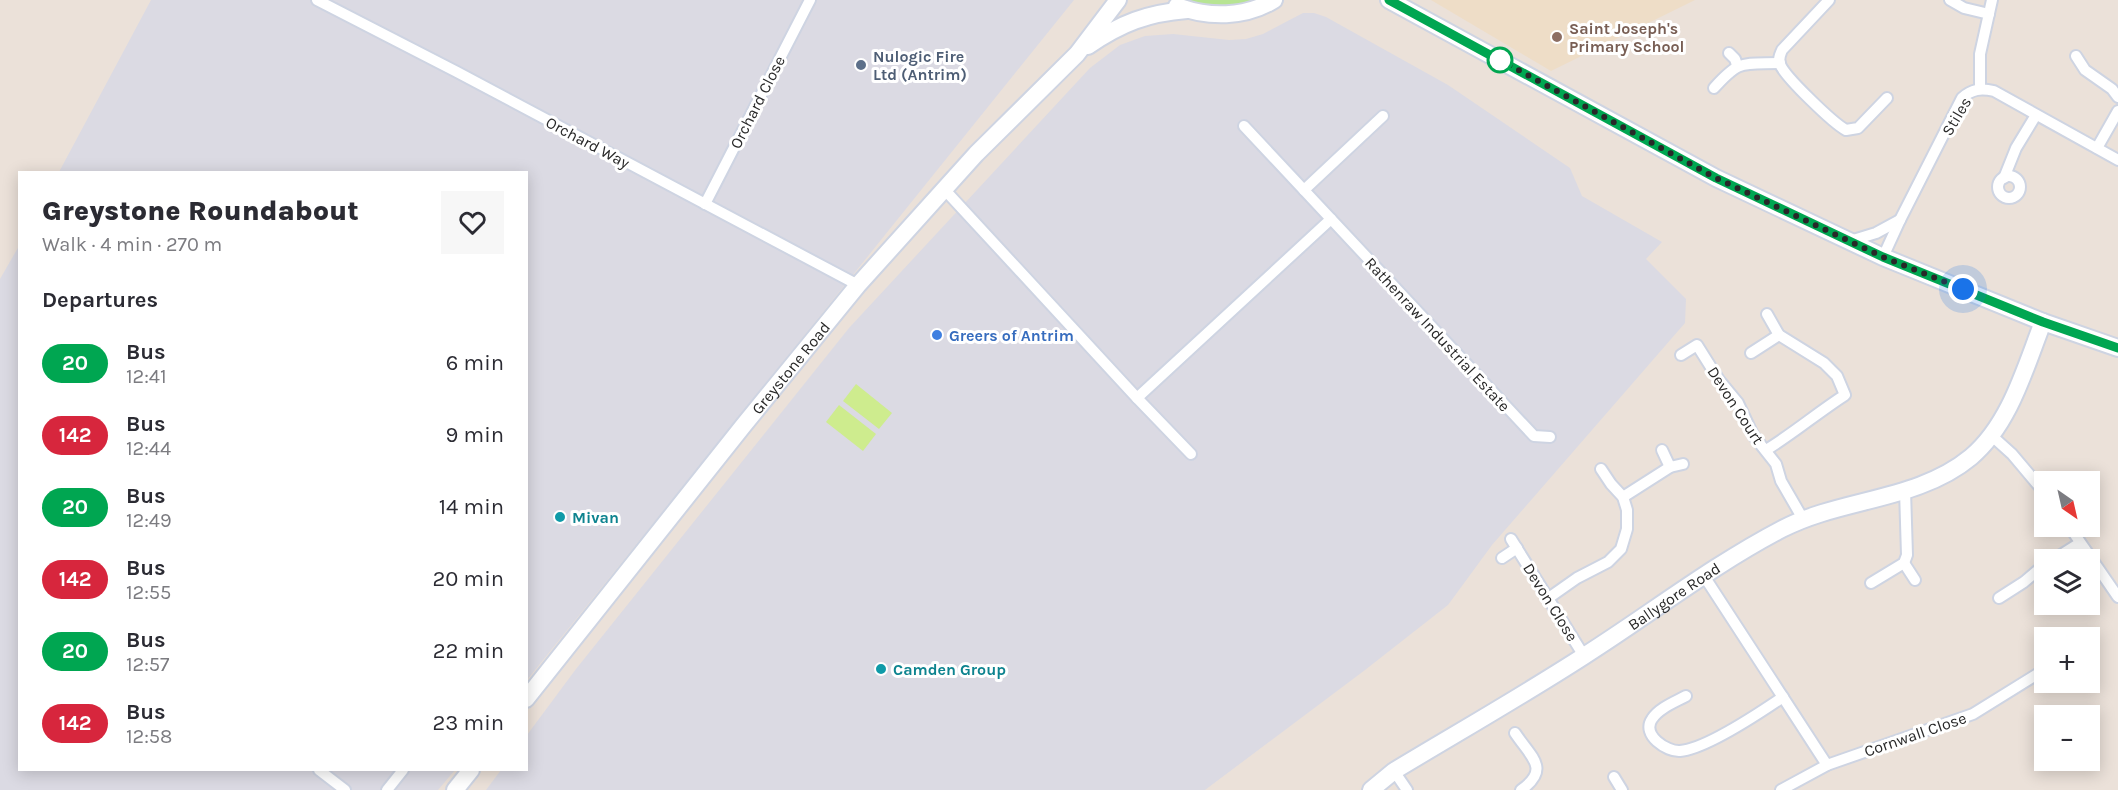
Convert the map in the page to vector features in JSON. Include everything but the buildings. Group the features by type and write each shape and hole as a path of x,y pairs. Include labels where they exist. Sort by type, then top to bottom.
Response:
{"main road":[{"name":"Greystone Road","path":"528,696 858,285 976,154 1077,54 1118,0"},
{"path":"1165,0 1187,10 1214,15 1240,13 1266,5 1274,0"},
{"path":"1389,0 1716,178 1883,257 2043,322 2118,348"},
{"name":"Greystone Road","path":"1077,54 1113,29 1136,19 1163,12 1187,10"},
{"name":"Ballygore Road","path":"1371,790 1394,771 1584,656 1749,547 1803,519 1929,482 1971,457 1992,436 2007,409 2043,322"},
{"path":"454,790 470,771"}],"street":[{"name":"Orchard Way","path":"317,0 858,285"},
{"name":"Orchard Close","path":"705,204 810,0"},
{"path":"1829,0 1782,50 1779,56 1780,63 1791,80 1846,130 1858,128 1887,98"},
{"path":"1950,0 1964,8 1989,14"},
{"path":"1980,89 1980,61 1992,0"},
{"path":"1729,53 1735,59 1737,66"},
{"path":"2076,56 2085,70 2112,88 2118,97"},
{"path":"1714,88 1730,70 1737,66 1780,63"},
{"name":"Stiles","path":"1883,257 1962,98 1971,91 1980,89 1994,91 2118,160"},
{"path":"2097,148 2118,111"},
{"path":"2004,178 2016,148 2036,115"},
{"path":"1304,190 1383,116"},
{"name":"Rathenraw Industrial Estate","path":"1244,126 1534,436 1550,437"},
{"path":"944,189 1191,454"},
{"path":"1137,398 1331,219"},
{"path":"1850,241 1900,220"},
{"name":"Devon Court","path":"1766,450 1797,431 1823,409 1845,395 1837,376 1824,363 1779,335 1767,314"},
{"path":"1751,353 1779,335"},
{"name":"Devon Court","path":"1681,355 1697,345 1719,380 1738,403 1753,435 1776,464 1781,481 1803,519"},
{"path":"1992,436 2012,454 2034,480"},
{"path":"1662,450 1670,467"},
{"path":"1623,497 1670,467 1683,464"},
{"path":"1550,597 1577,578 1608,562 1621,549 1627,529 1627,510 1623,497 1601,470"},
{"path":"1871,583 1904,563 1907,555 1905,490"},
{"path":"2076,537 2118,597"},
{"name":"Devon Close","path":"1502,558 1514,543 1550,597 1584,656"},
{"path":"2070,549 2080,543"},
{"path":"1904,563 1915,580"},
{"path":"2000,598 2034,574"},
{"path":"1704,576 1827,765"},
{"name":"Cornwall Close","path":"1781,790 1827,765 1973,714 2034,676"},
{"path":"1686,696 1661,710 1649,724 1656,740 1671,750 1687,750 1714,738 1783,697"},
{"path":"1515,733 1537,766 1538,774 1521,790"},
{"path":"320,771 345,790"},
{"path":"387,790 402,771"},
{"path":"1394,771 1407,790"},
{"path":"1614,777 1622,790"}],"shaded area":[{"path":"151,0 1074,0 528,679 528,171 60,171"},
{"name":"Saint Joseph's Primary School","path":"1431,0 1695,0 1551,71"},
{"path":"1303,13 1314,13 1326,17 1448,85 1570,168 1582,196 1662,242 1646,259 1686,299 1685,323 1492,545 1448,605 1205,790 486,790 500,771 528,771 528,734 576,669 849,328 1090,68 1120,45 1145,36 1173,34 1229,40 1246,39 1263,34"},
{"path":"18,248 18,771 454,771 438,790 0,790 0,279"}],"green space":[{"path":"1187,0 1256,0 1222,6 1205,5"},
{"path":"856,384 892,413 879,429 843,401"},
{"path":"839,405 876,434 863,451 826,422"}],"bus line":[{"name":"20","path":"1389,0 1716,178 1883,257 2043,322 2118,348"}],"place":[{"name":"Saint Joseph's Primary School","path":"1557,37"},
{"name":"Nulogic Fire Ltd (Antrim)","path":"861,65"},
{"name":"Greers of Antrim","path":"937,335"},
{"name":"Mivan","path":"560,517"},
{"name":"Camden Group","path":"881,669"}],"route":[{"path":"1500,60 1716,178 1883,257 1963,289"}]}
